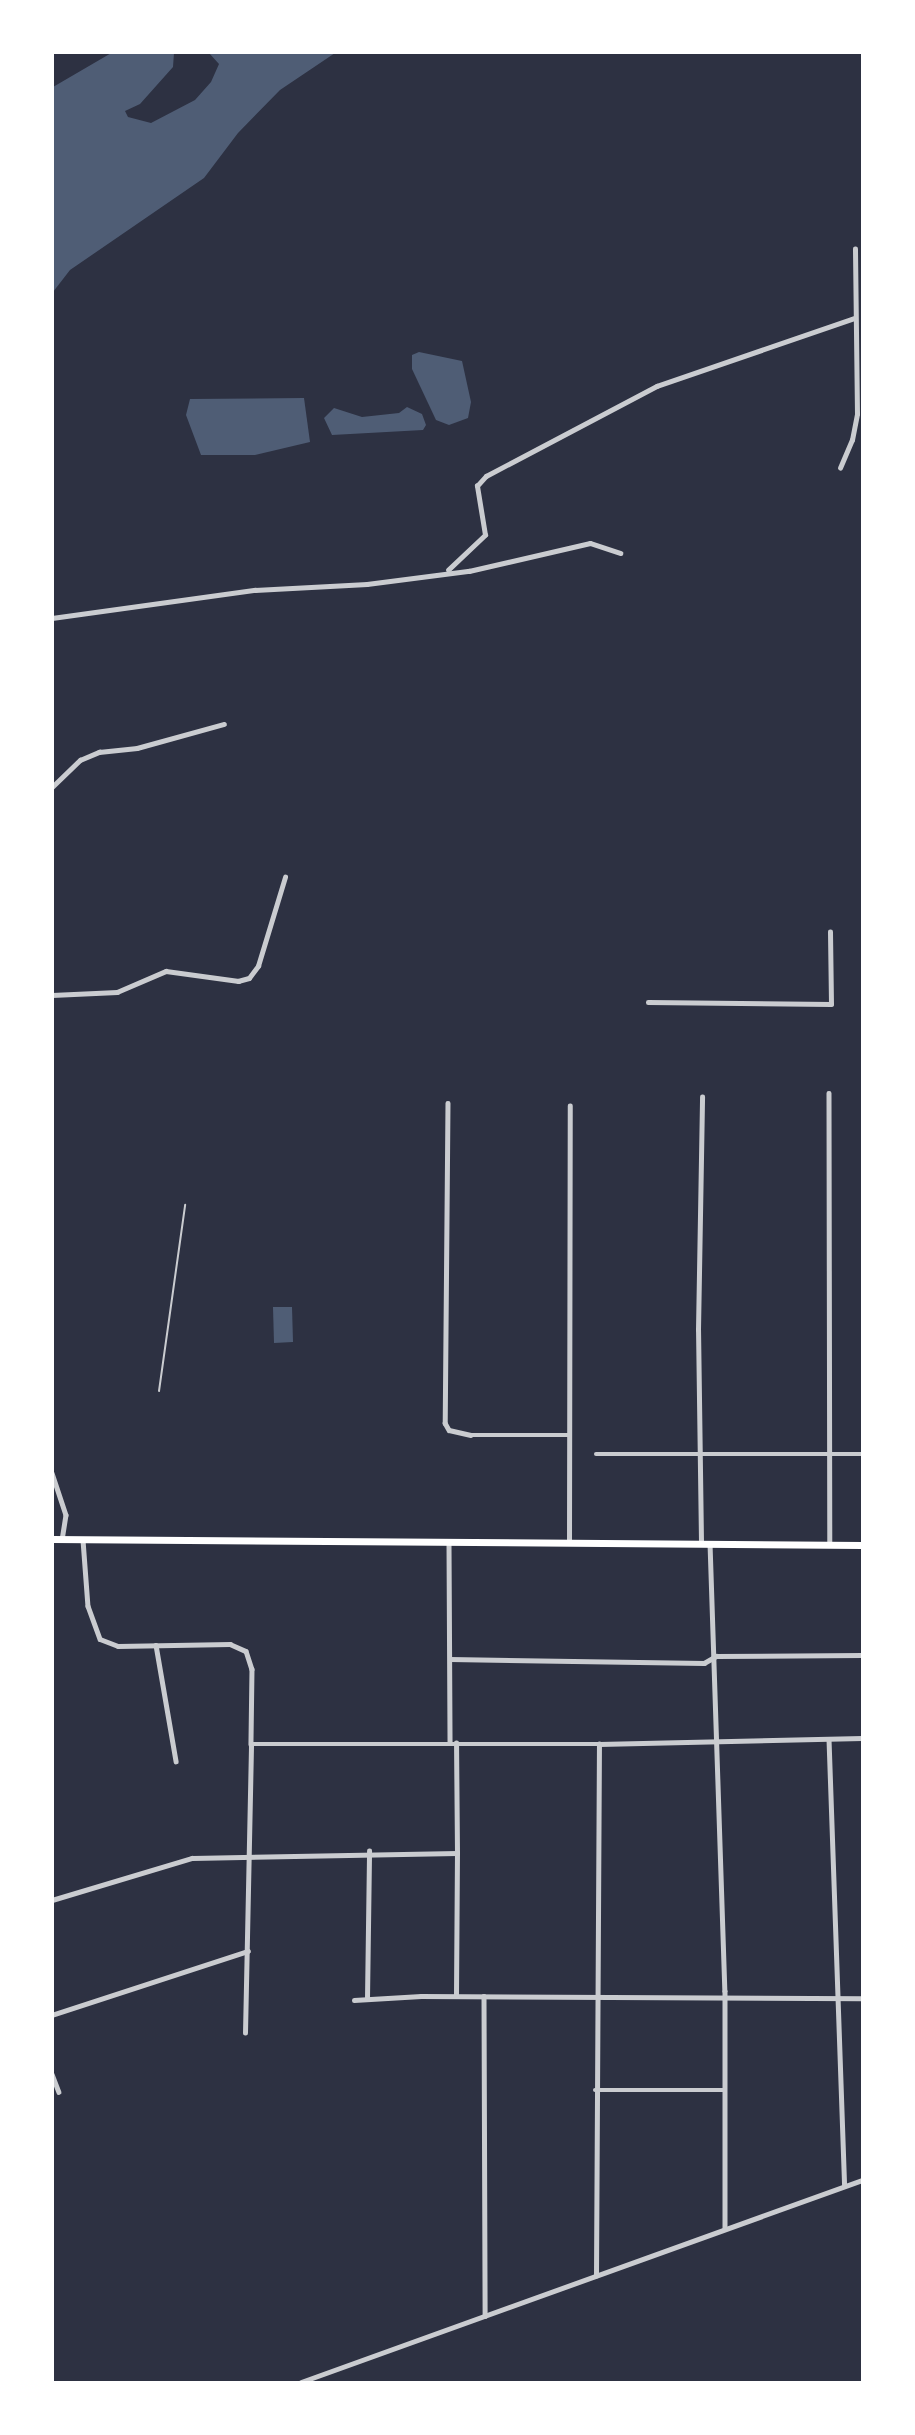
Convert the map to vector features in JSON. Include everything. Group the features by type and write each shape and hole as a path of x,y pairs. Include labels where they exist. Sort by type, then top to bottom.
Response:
{"highway":[{"path":"52,1539 863,1545"}],"street":[{"path":"840,468 852,440 856,414 855,249"},
{"path":"446,572 485,535 477,486 486,476 657,386 854,318"},
{"path":"52,618 255,590 367,584 446,572 590,543 620,553"},
{"path":"52,787 80,760 99,751 137,748 224,724"},
{"path":"52,995 117,992 166,971 238,981 249,978 258,966 285,877"},
{"path":"648,1002 831,1004 830,932"},
{"path":"829,1093 830,1544"},
{"path":"701,1542 702,1097"},
{"path":"448,1102 444,1423 449,1430 470,1435 569,1435"},
{"path":"569,1542 570,1106"},
{"path":"596,1454 863,1454"},
{"path":"52,1473 66,1515 62,1540"},
{"path":"83,1540 88,1606 95,1633 118,1646 230,1644 246,1651 252,1669 251,1855 245,2033"},
{"path":"710,1542 716,1656 725,1996 725,2229"},
{"path":"449,1543 457,1853 456,1996"},
{"path":"156,1645 176,1761"},
{"path":"450,1658 704,1663 716,1656 863,1655"},
{"path":"251,1744 600,1744 863,1738"},
{"path":"829,1739 835,1998 845,2186"},
{"path":"596,2276 594,2090 600,1744"},
{"path":"367,1999 369,1852"},
{"path":"52,1900 172,1862 251,1855 457,1853"},
{"path":"52,2015 248,1951"},
{"path":"354,2000 456,1996 863,1998"},
{"path":"484,1996 485,2316"},
{"path":"52,2074 59,2092"},
{"path":"594,2090 725,2090"},
{"path":"301,2382 863,2180"}],"lane":[{"path":"159,1391 185,1205"}],"water":[{"path":"113,52 174,53 173,67 140,104 125,111 128,117 151,123 195,100 211,82 219,64 209,53 335,53 280,90 238,133 204,178 70,270 53,292 53,87"},
{"path":"419,352 462,361 471,402 468,418 449,425 436,420 412,369 412,355"},
{"path":"304,398 310,442 255,455 201,455 186,415 190,399"},
{"path":"407,407 422,414 426,425 423,430 332,435 324,418 334,408 362,417 399,413"},
{"path":"273,1307 292,1307 293,1342 274,1343"}]}
